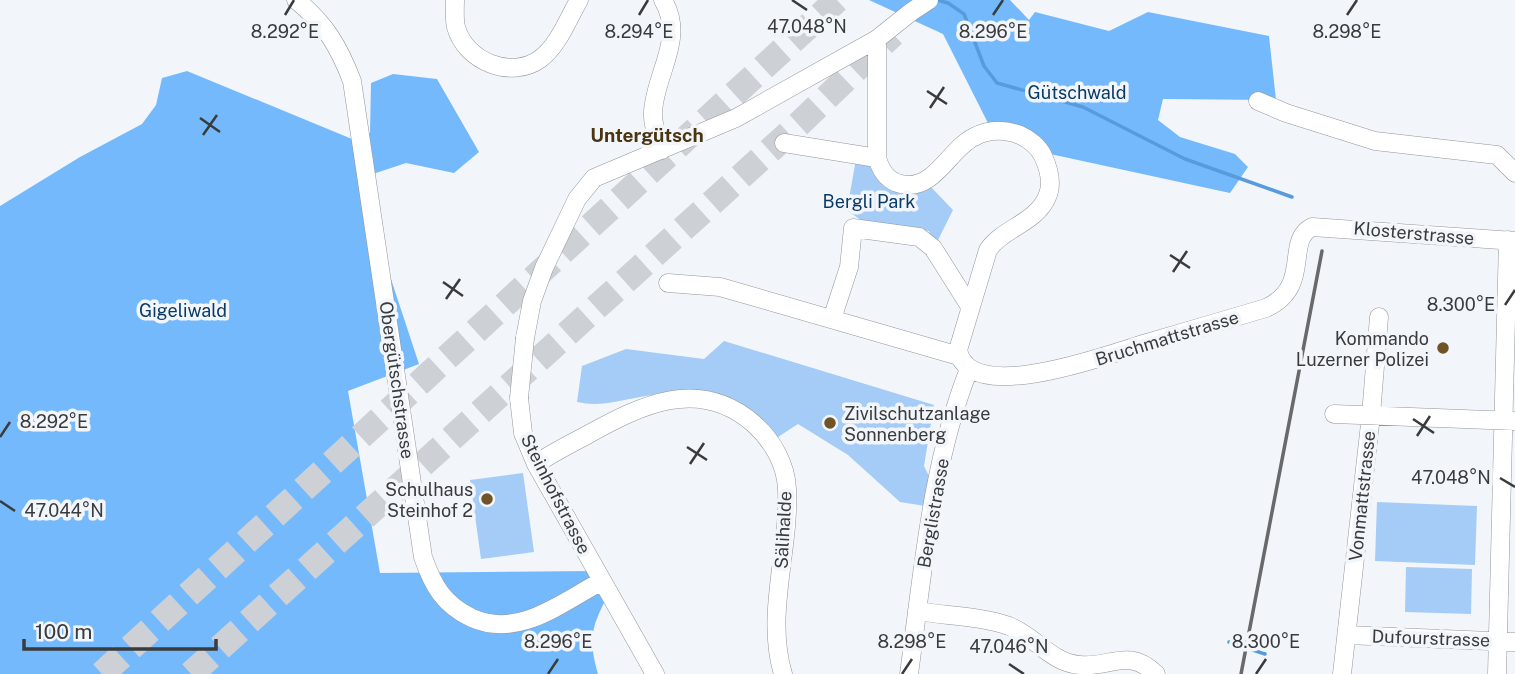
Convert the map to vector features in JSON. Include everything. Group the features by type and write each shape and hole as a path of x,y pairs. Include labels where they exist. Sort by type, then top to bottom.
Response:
{"street":[{"name":"Obergütschstrasse","path":"296,0 325,26 341,50 352,81 423,557 431,581 442,598 457,611 483,622 506,625 537,617 602,581"},
{"path":"455,0 456,29 468,48 490,64 514,68 525,67 540,60 551,49 579,0"},
{"path":"662,150 653,110 672,35 670,14 663,0"},
{"path":"784,144 877,158 877,39 929,0"},
{"name":"Steinhofstrasse","path":"655,674 536,464 523,433 519,398 525,338 537,283 581,191 603,172 736,118 877,39"},
{"path":"1258,101 1286,113 1376,141 1414,148 1497,155 1515,173"},
{"name":"Berglistrasse","path":"877,158 885,175 905,185 926,180 958,146 974,136 1007,130 1026,138 1041,152 1050,173 1048,195 1030,218 995,240 988,250 969,305 959,344 964,362 950,418 909,674"},
{"name":"Klosterstrasse","path":"1312,227 1511,241"},
{"name":"Bruchmattstrasse","path":"668,283 720,287 832,319 964,362 987,375 1050,372 1266,308 1281,301 1291,289 1300,240 1306,230 1312,227"},
{"path":"832,319 849,267 853,228 919,237 933,248 969,305"},
{"path":"1497,674 1507,641 1511,241"},
{"name":"Vonmattstrasse","path":"1342,674 1371,415 1379,317"},
{"name":"Sälihalde","path":"536,464 614,420 660,401 691,398 728,407 746,417 770,440 785,474 787,509 775,630 783,674"},
{"path":"1334,414 1509,421"},
{"path":"917,611 1007,626 1023,633 1060,660 1078,665 1135,660 1147,665 1156,674"},
{"name":"Dufourstrasse","path":"1347,635 1507,641"}],"green space":[{"name":"Gütschwald","path":"869,0 1010,0 1029,20 1035,12 1109,31 1148,12 1269,36 1276,100 1163,99 1158,120 1180,137 1235,154 1248,167 1230,193 1041,152 992,131 943,34"},
{"name":"Gigeliwald","path":"187,71 352,139 370,133 371,83 393,74 437,79 479,152 454,173 406,163 358,179 419,364 348,391 380,573 595,571 606,599 594,628 592,644 598,674 0,674 0,206 80,157 142,124 156,105 162,78"},
{"name":"Bergli Park","path":"856,159 871,162 873,170 884,185 910,197 930,186 953,210 937,242 931,239 929,231 862,221 847,210"},
{"path":"724,341 934,405 924,466 930,478 925,506 900,502 848,455 798,424 778,437 750,411 726,400 682,393 601,404 577,402 582,366 626,349 704,359"},
{"path":"523,473 534,552 481,559 470,480"},
{"path":"1377,502 1477,506 1475,565 1375,561"},
{"path":"1406,567 1472,569 1471,614 1405,612"}],"waterway":[{"path":"937,0 948,3 964,14 984,66 997,83 1083,107 1185,159 1292,197"},
{"path":"1229,642 1265,654"}],"tunnel":[{"path":"102,674 837,0"},
{"path":"191,674 799,124 893,34"}],"railway":[{"path":"1241,674 1322,251"}],"place":[{"name":"Kommando Luzerner Polizei","path":"1443,348"},
{"name":"Zivilschutzanlage Sonnenberg","path":"830,423"},
{"name":"Schulhaus Steinhof 2","path":"487,499"}],"district":[{"name":"Untergütsch","path":"647,135"}]}
